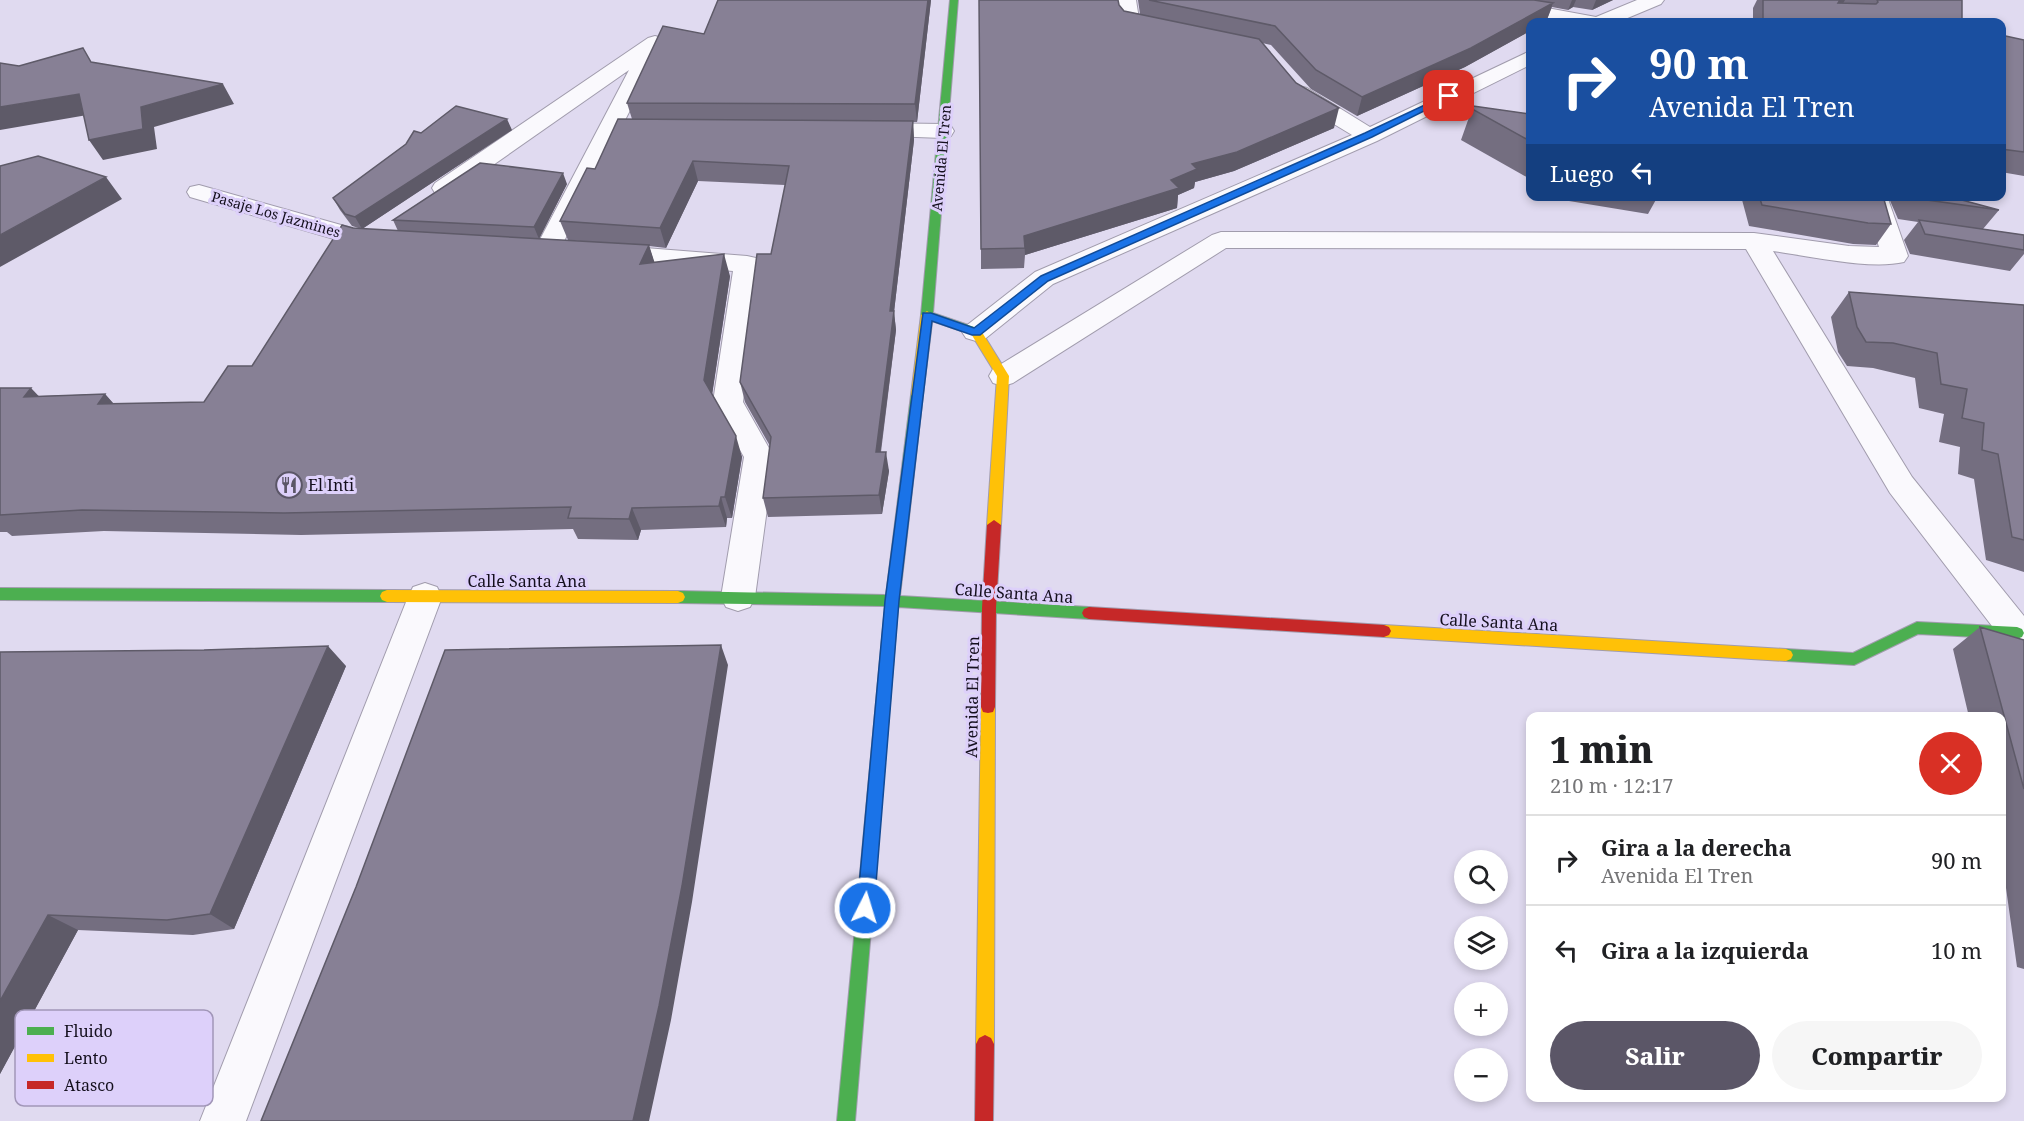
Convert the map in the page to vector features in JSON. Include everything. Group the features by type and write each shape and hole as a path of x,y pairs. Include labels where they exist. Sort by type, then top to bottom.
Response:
{"street":[{"name":"Avenida El Tren","path":"846,1121 892,601 927,315 954,0"},
{"path":"1126,0 1130,23 1186,35"},
{"path":"1470,0 1569,18"},
{"path":"1611,18 1654,0"},
{"path":"422,203 489,159 654,42 609,129 557,250 747,264 728,402 759,457 738,597"},
{"path":"976,332 1044,278 1369,135 1526,59"},
{"path":"1287,78 1302,96 1369,135"},
{"path":"609,129 681,129"},
{"path":"848,130 943,130"},
{"name":"Pasaje Los Jazmines","path":"199,192 365,240 411,242"},
{"path":"927,315 976,332 1003,376 1221,240 1754,241 1849,254 1895,256 1897,229 1878,201"},
{"path":"365,240 394,221"},
{"path":"1754,241 1901,485 2020,635"},
{"name":"Avenida El Tren","path":"984,1121 989,608 1003,376"},
{"name":"Calle Santa Ana","path":"0,594 738,597 892,601 1854,659 1917,628 2020,635"},
{"path":"223,1121 425,597"}],"building":[{"path":"718,0 928,0 915,104 627,103 663,26 704,34"},
{"path":"979,0 1118,0 1124,11 1259,39 1296,83 1339,108 1237,152 1192,164 1197,169 1171,180 1179,188 1024,236 1025,248 981,249"},
{"path":"1149,0 1534,0 1553,3 1471,48 1362,97 1316,70 1275,26"},
{"path":"1763,0 1840,0 1838,3 1876,4 1877,0 1962,0 1962,18 1763,18"},
{"path":"2006,36 2024,40 2024,152 2006,150"},
{"path":"83,48 91,62 223,84 141,107 143,129 89,140 79,94 0,107 0,63 19,66"},
{"path":"456,106 507,119 355,217 345,214 333,198 406,144 414,131 421,133"},
{"path":"1473,106 1526,113 1526,139 1472,109"},
{"path":"618,119 913,121 890,311 894,311 876,452 886,452 879,495 763,498 771,437 740,382 757,254 771,254 789,166 693,161 660,228 560,221 587,168 595,169"},
{"path":"38,156 106,177 0,235 0,166"},
{"path":"480,163 563,173 534,227 393,220"},
{"path":"1761,201 1884,201 1891,224 1868,223 1762,205"},
{"path":"1934,201 1966,201 1999,210"},
{"path":"1919,220 2024,235 2024,250 1925,234"},
{"path":"342,225 353,228 649,245 640,264 724,254 704,380 736,436 725,497 721,497 719,506 632,508 629,519 568,518 571,507 284,513 82,510 0,515 0,388 31,388 24,397 105,394 98,404 204,402 228,366 252,366"},
{"path":"1849,292 2024,305 2024,540 2012,537 1998,454 1982,450 1984,423 1962,418 1967,389 1941,384 1937,353 1893,343 1866,342 1857,327"},
{"path":"1980,627 2024,640 2024,789 2006,723 2006,712 2003,712"},
{"path":"721,645 682,886 659,1006 633,1121 261,1121 356,887 445,650"},
{"path":"328,646 210,914 167,920 48,915 0,1001 0,652"}],"traffic: fast":[{"path":"954,0 927,315 976,332"},
{"path":"846,1121 892,601 917,395"},
{"path":"0,594 387,596"},
{"path":"678,597 892,601 1089,613"},
{"path":"1786,655 1854,659 1917,628 2017,633"}],"traffic: slow":[{"path":"917,395 927,315"},
{"path":"976,332 1003,376 994,525"},
{"path":"387,596 678,597"},
{"path":"1384,631 1786,655"},
{"path":"985,1044 988,707"}],"traffic: jam":[{"path":"988,707 989,608 994,525"},
{"path":"1089,613 1384,631"},
{"path":"984,1121 985,1044"}],"place":[{"name":"El Inti","path":"289,485"}],"route":[{"path":"865,908 892,601 927,315 976,332 1044,278 1369,135 1449,96"}]}
